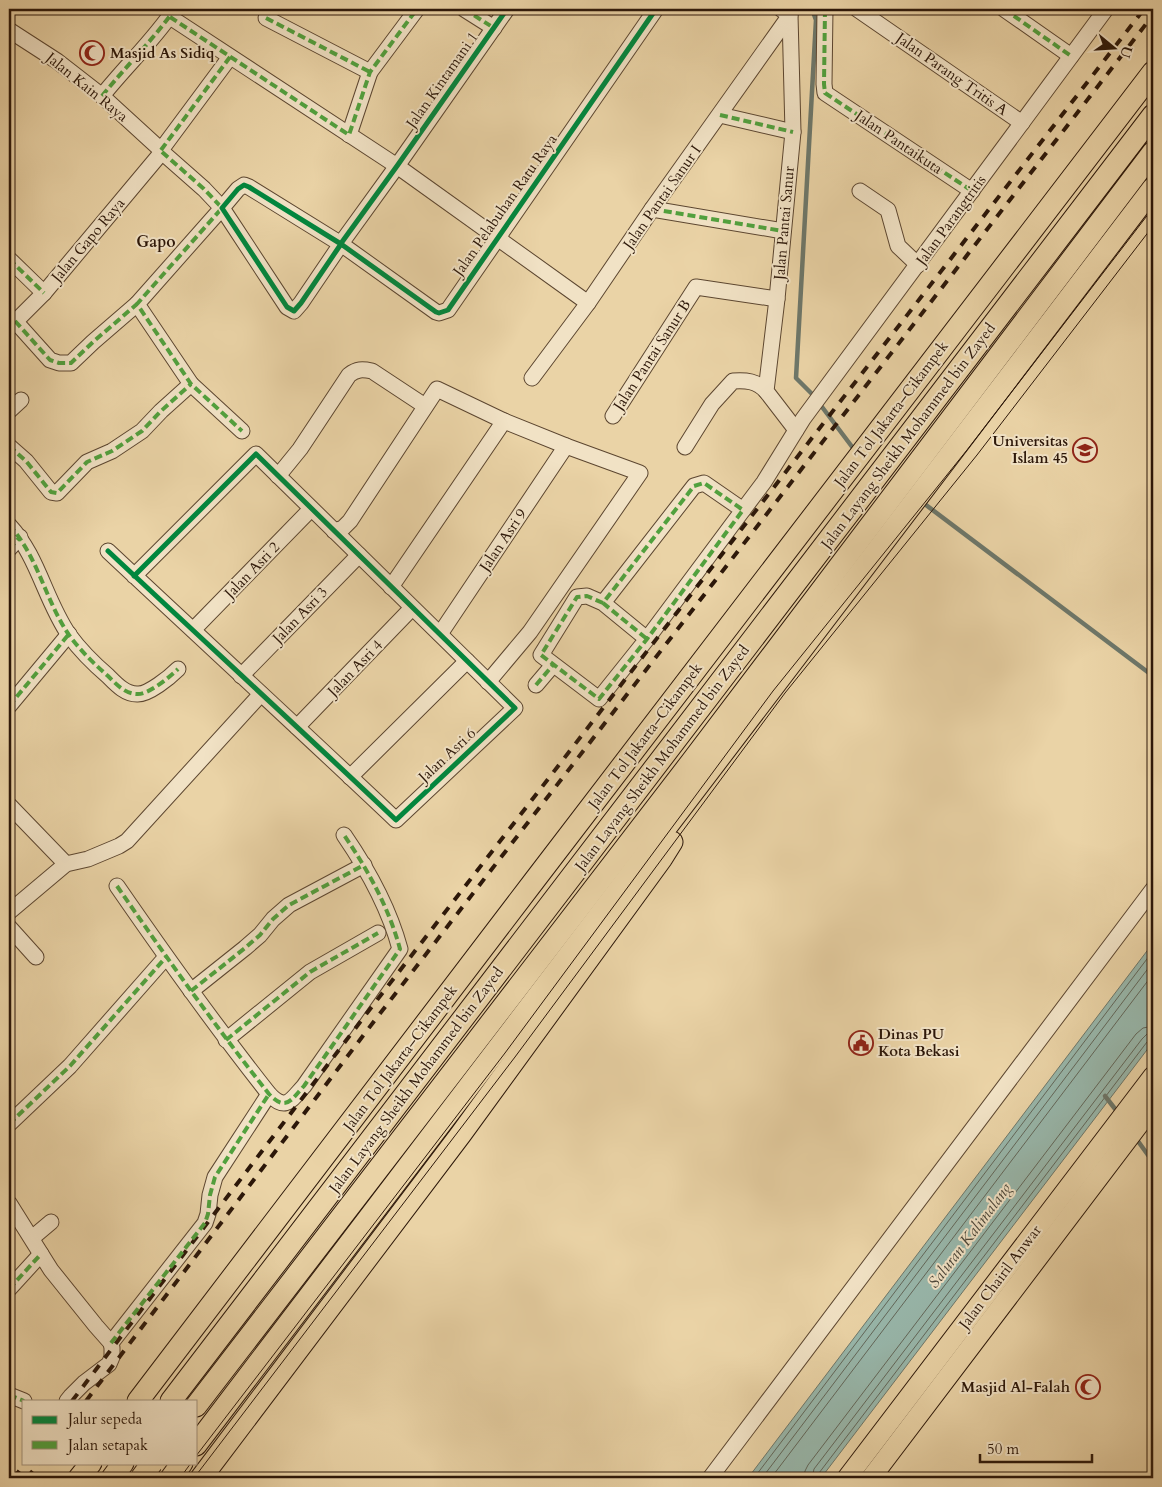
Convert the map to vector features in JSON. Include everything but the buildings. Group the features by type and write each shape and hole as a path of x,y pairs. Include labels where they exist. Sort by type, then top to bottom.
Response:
{"highway":[{"name":"Jalan Tol Jakarta–Cikampek","path":"139,1400 1153,72"},
{"name":"Jalan Layang Sheikh Mohammed bin Zayed","path":"172,1400 1153,115"},
{"name":"Jalan Layang Sheikh Mohammed bin Zayed","path":"198,1403 698,753 1153,152"},
{"path":"198,1442 1153,188"},
{"path":"201,1478 461,1134 662,858 687,816 699,785"},
{"path":"80,1478 90,1464"},
{"path":"112,1478 122,1464"},
{"path":"141,1478 151,1464"},
{"path":"171,1478 181,1464"}],"main road":[{"name":"Jalan Chairil Anwar","path":"847,1478 869,1474 1028,1273 1113,1159 1144,1108 1153,1076"},
{"name":"Jalan Chairil Anwar","path":"869,1474 1013,1261 1097,1150 1144,1108"},
{"path":"1013,1261 1028,1273"}],"street":[{"path":"349,135 370,72 417,9"},
{"path":"464,9 494,28"},
{"name":"Jalan Kintamani 1","path":"341,244 507,9"},
{"name":"Jalan Pelabuhan Ratu Raya","path":"341,244 439,313 448,310 656,9"},
{"name":"Jalan Pantaikuta","path":"825,9 824,84 826,93 972,191"},
{"name":"Jalan Parang Tritis A","path":"856,9 1022,123"},
{"path":"1004,9 1071,56"},
{"name":"Jalan Parangtritis","path":"553,665 599,699 647,639 764,482 800,425 1106,9"},
{"name":"Jalan Pantai Sanur I","path":"532,378 588,303 720,115 786,12"},
{"name":"Jalan Pantai Sanur","path":"766,391 793,132 786,12"},
{"path":"102,96 172,13 230,57 397,166 588,303"},
{"path":"266,18 370,72"},
{"name":"Jalan Kain Raya","path":"9,32 57,61 102,96 204,189 222,208 287,307 294,311 341,244"},
{"name":"Jalan Gapo Raya","path":"12,324 44,293 162,151 230,57"},
{"path":"720,115 793,132"},
{"path":"12,324 50,360 59,363 71,363 136,304 238,189 244,185 341,244"},
{"path":"860,191 888,210 898,246 918,264"},
{"path":"652,210 783,231"},
{"path":"9,258 44,293"},
{"name":"Jalan Pantai Sanur B","path":"613,416 696,287 777,299"},
{"path":"136,304 190,384 242,431"},
{"path":"278,476 300,449 349,375 356,370 372,371 425,406"},
{"path":"685,447 712,404 733,381 745,380 760,385 800,425"},
{"path":"9,446 26,461 51,492 57,493 87,462 112,451 142,432 190,384"},
{"path":"134,576 256,454 334,531 392,587 412,608 440,634 488,682 530,632 640,473 504,421 437,389 350,521 342,528 334,531"},
{"path":"9,411 21,400"},
{"path":"392,587 504,421"},
{"name":"Jalan Asri 9","path":"440,634 566,446"},
{"path":"603,603 694,486 704,483 743,510"},
{"name":"Jalan Asri 2","path":"193,630 312,509"},
{"path":"9,525 20,537 36,565 53,605 69,634 90,660 123,690 137,694 146,693 178,669"},
{"path":"9,549 20,537"},
{"path":"108,551 350,777 467,661"},
{"name":"Jalan Asri 3","path":"241,676 359,555"},
{"path":"536,685 553,665 541,655 577,597 587,596 603,603 647,639"},
{"name":"Jalan Asri 4","path":"297,727 412,608"},
{"path":"9,706 69,634"},
{"name":"Jalan Asri 6","path":"350,777 396,820 515,708 488,682"},
{"path":"9,912 66,864 88,859 127,841 261,694"},
{"path":"9,805 66,864"},
{"path":"117,886 166,958 226,1040 276,1102 286,1103 304,1086 400,949 394,925 364,866 344,835"},
{"path":"191,991 246,948 289,905 364,866"},
{"path":"710,1478 1153,889"},
{"path":"9,928 36,957"},
{"path":"226,1040 310,972 378,933"},
{"path":"9,1124 70,1066 166,958"},
{"path":"111,1343 205,1222 208,1216 210,1195 215,1177 270,1094"},
{"path":"9,1203 52,1270 111,1343 113,1353 108,1364 84,1383 69,1400"},
{"path":"32,1238 51,1222"},
{"path":"9,1289 41,1254"},
{"path":"9,1395 22,1400"},
{"path":"132,1464 151,1478"}],"water":[{"name":"Saluran Kalimalang","path":"1153,943 1153,1042 821,1478 748,1478"}],"waterway":[{"path":"812,9 816,20 796,378 813,395 856,452"},
{"path":"922,502 1153,676"},
{"path":"1105,1096 1119,1114"},
{"path":"1135,1137 1153,1162"}],"tram line":[{"path":"198,1453 505,1053 773,691 967,450 1153,208"},
{"path":"194,1478 515,1057 785,693 977,455 1153,226"},
{"path":"180,1478 190,1464"}],"railway":[{"path":"73,1400 367,1013 1144,9"},
{"path":"87,1400 375,1020 1153,15"},
{"path":"14,1478 24,1464"},
{"path":"27,1478 38,1464"}],"marked path":[{"path":"102,96 175,9"},
{"path":"170,17 349,135 370,72 417,9"},
{"path":"464,9 494,28"},
{"path":"825,9 825,93 972,191"},
{"path":"1004,9 1071,56"},
{"path":"266,18 370,72"},
{"path":"161,150 230,57"},
{"path":"720,115 793,132"},
{"path":"162,152 204,189 222,208 137,304 191,384 242,431"},
{"path":"652,209 783,231"},
{"path":"9,259 44,293"},
{"path":"15,321 50,360 59,363 71,363 137,304"},
{"path":"9,446 26,461 51,492 57,493 87,462 112,451 142,431 191,384"},
{"path":"603,603 587,596 577,597 541,655 599,699 647,639 743,510 704,483 694,486 603,603 647,639"},
{"path":"9,525 27,550 69,635 87,657 118,685 133,694 142,694 159,685 178,669"},
{"path":"9,549 20,537"},
{"path":"9,706 69,634"},
{"path":"536,685 553,665"},
{"path":"117,886 249,1069 269,1094 284,1103 292,1099 304,1086 400,949 390,919 377,890 344,835"},
{"path":"191,991 260,935 273,919 289,905 364,865"},
{"path":"226,1040 310,972 378,933"},
{"path":"9,1124 70,1066 166,957"},
{"path":"111,1343 205,1223 215,1177 269,1094"},
{"path":"9,1289 41,1254"},
{"path":"9,1395 22,1400"}],"cycle path":[{"path":"507,9 342,242 341,244 301,303 294,311 287,307 222,208 238,189 244,185 249,187 341,244 436,312 448,310 656,9"},
{"path":"108,551 144,585 396,820 515,708 256,454 134,576"}],"place":[{"name":"Masjid As Sidiq","path":"92,53"},
{"name":"Universitas Islam 45","path":"1085,450"},
{"name":"Dinas PU Kota Bekasi","path":"861,1043"},
{"name":"Masjid Al-Falah","path":"1088,1387"}],"district":[{"name":"Gapo","path":"156,241"}]}
